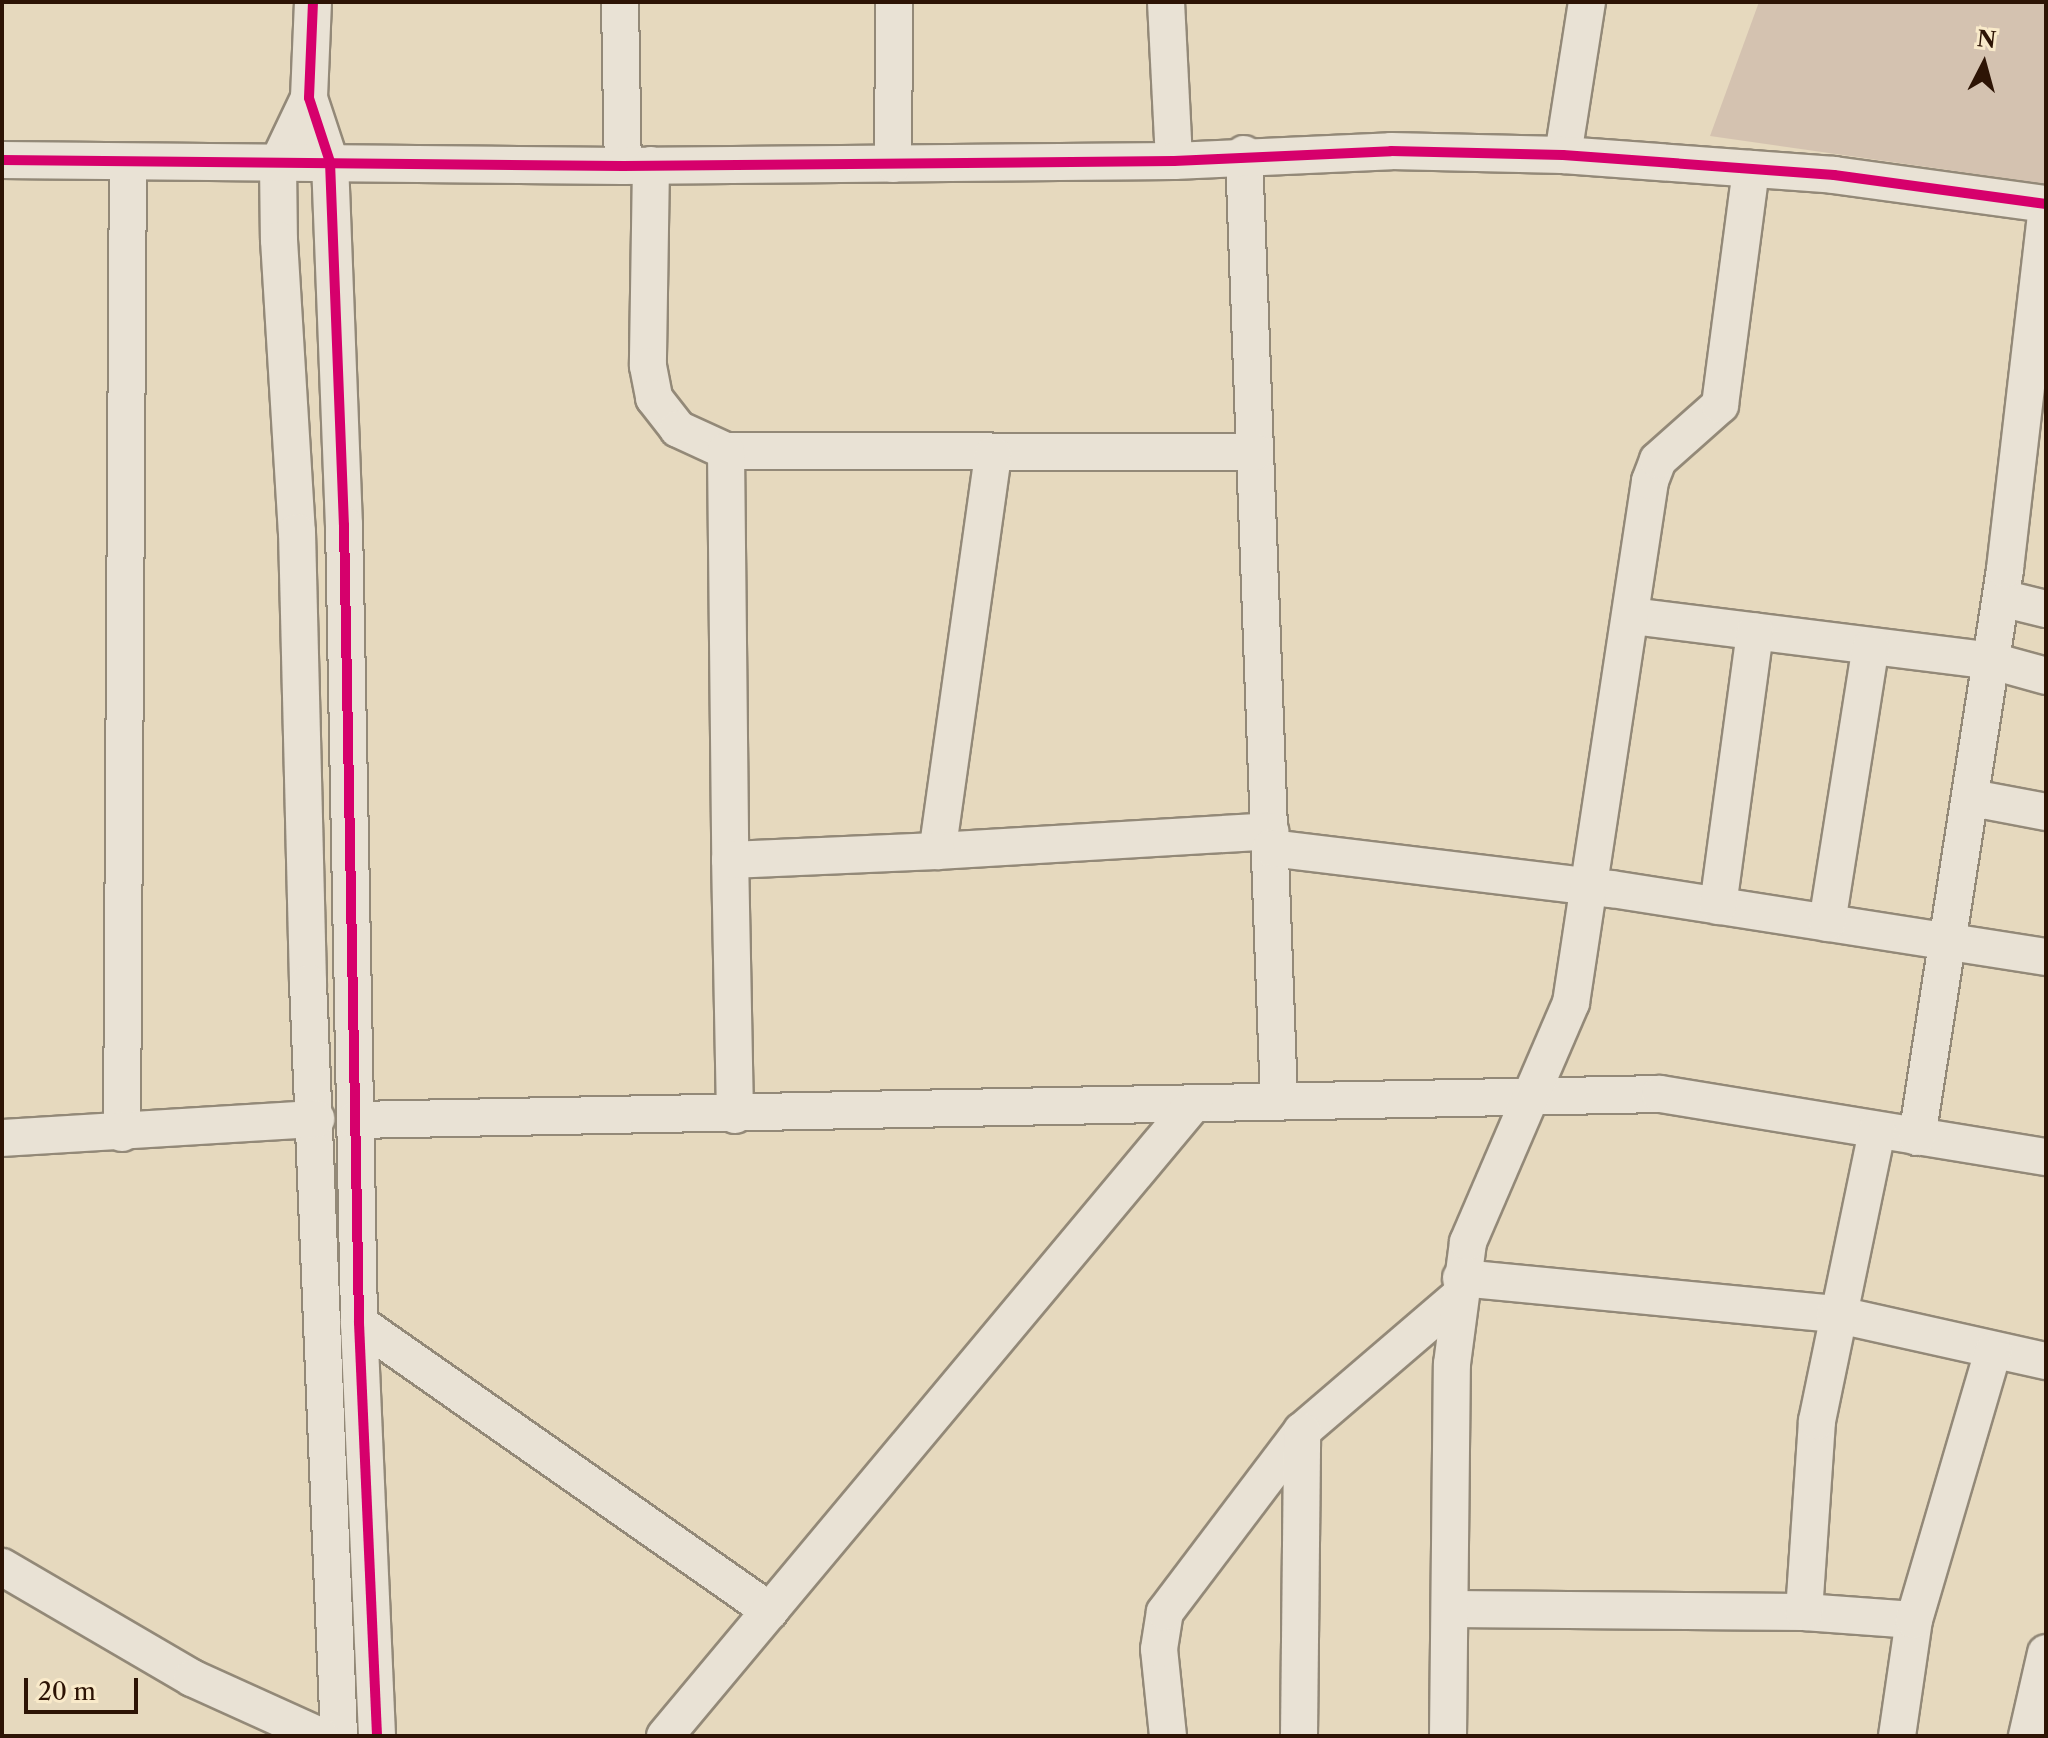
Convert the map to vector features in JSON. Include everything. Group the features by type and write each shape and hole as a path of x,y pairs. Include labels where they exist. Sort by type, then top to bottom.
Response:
{"street":[{"path":"313,2 309,98 330,162 359,1323 377,1736"},
{"path":"620,2 637,165 648,366 654,398 678,429 726,451 993,455 1254,452"},
{"path":"893,164 894,2"},
{"path":"1166,2 1174,161"},
{"path":"1563,155 1587,2"},
{"path":"309,98 278,163 339,1736"},
{"path":"1244,154 1279,1099"},
{"path":"2,160 637,165 1174,161 1244,154 1563,155 1751,169 2046,204"},
{"path":"122,1133 128,163"},
{"path":"1448,1736 1459,1288 1490,1188 1534,1096 1571,1003 1593,887 1658,460 1720,405 1728,381 1751,169"},
{"path":"1917,1137 1951,942 2001,598 2032,465 2046,217"},
{"path":"726,451 735,1115"},
{"path":"937,851 993,455"},
{"path":"2001,598 2046,609"},
{"path":"1632,616 1992,661 2046,676"},
{"path":"1718,906 1755,631"},
{"path":"1827,923 1871,646"},
{"path":"1972,798 2046,812"},
{"path":"730,860 1271,840 2046,957"},
{"path":"355,1120 735,1115 1279,1099 1660,1094 2046,1157"},
{"path":"665,1736 1194,1103"},
{"path":"2,1138 316,1119"},
{"path":"1804,1612 1805,1530 1835,1314 1877,1130"},
{"path":"1168,1736 1159,1649 1165,1612 1302,1431 1459,1288 1835,1314 2046,1361"},
{"path":"359,1323 770,1611"},
{"path":"1897,1736 1914,1620 1993,1351"},
{"path":"1299,1736 1302,1431"},
{"path":"2,1567 192,1678 320,1736"},
{"path":"1450,1609 1804,1612 1914,1620"},
{"path":"2027,1736 2046,1653"}],"building":[{"path":"1759,2 2046,2 2046,184 1710,136"}],"cycle path":[{"path":"313,2 309,98 330,162 344,525 359,1323 377,1736"},
{"path":"2,160 623,166 1174,161 1391,151 1563,155 1834,175 2046,204"}]}
